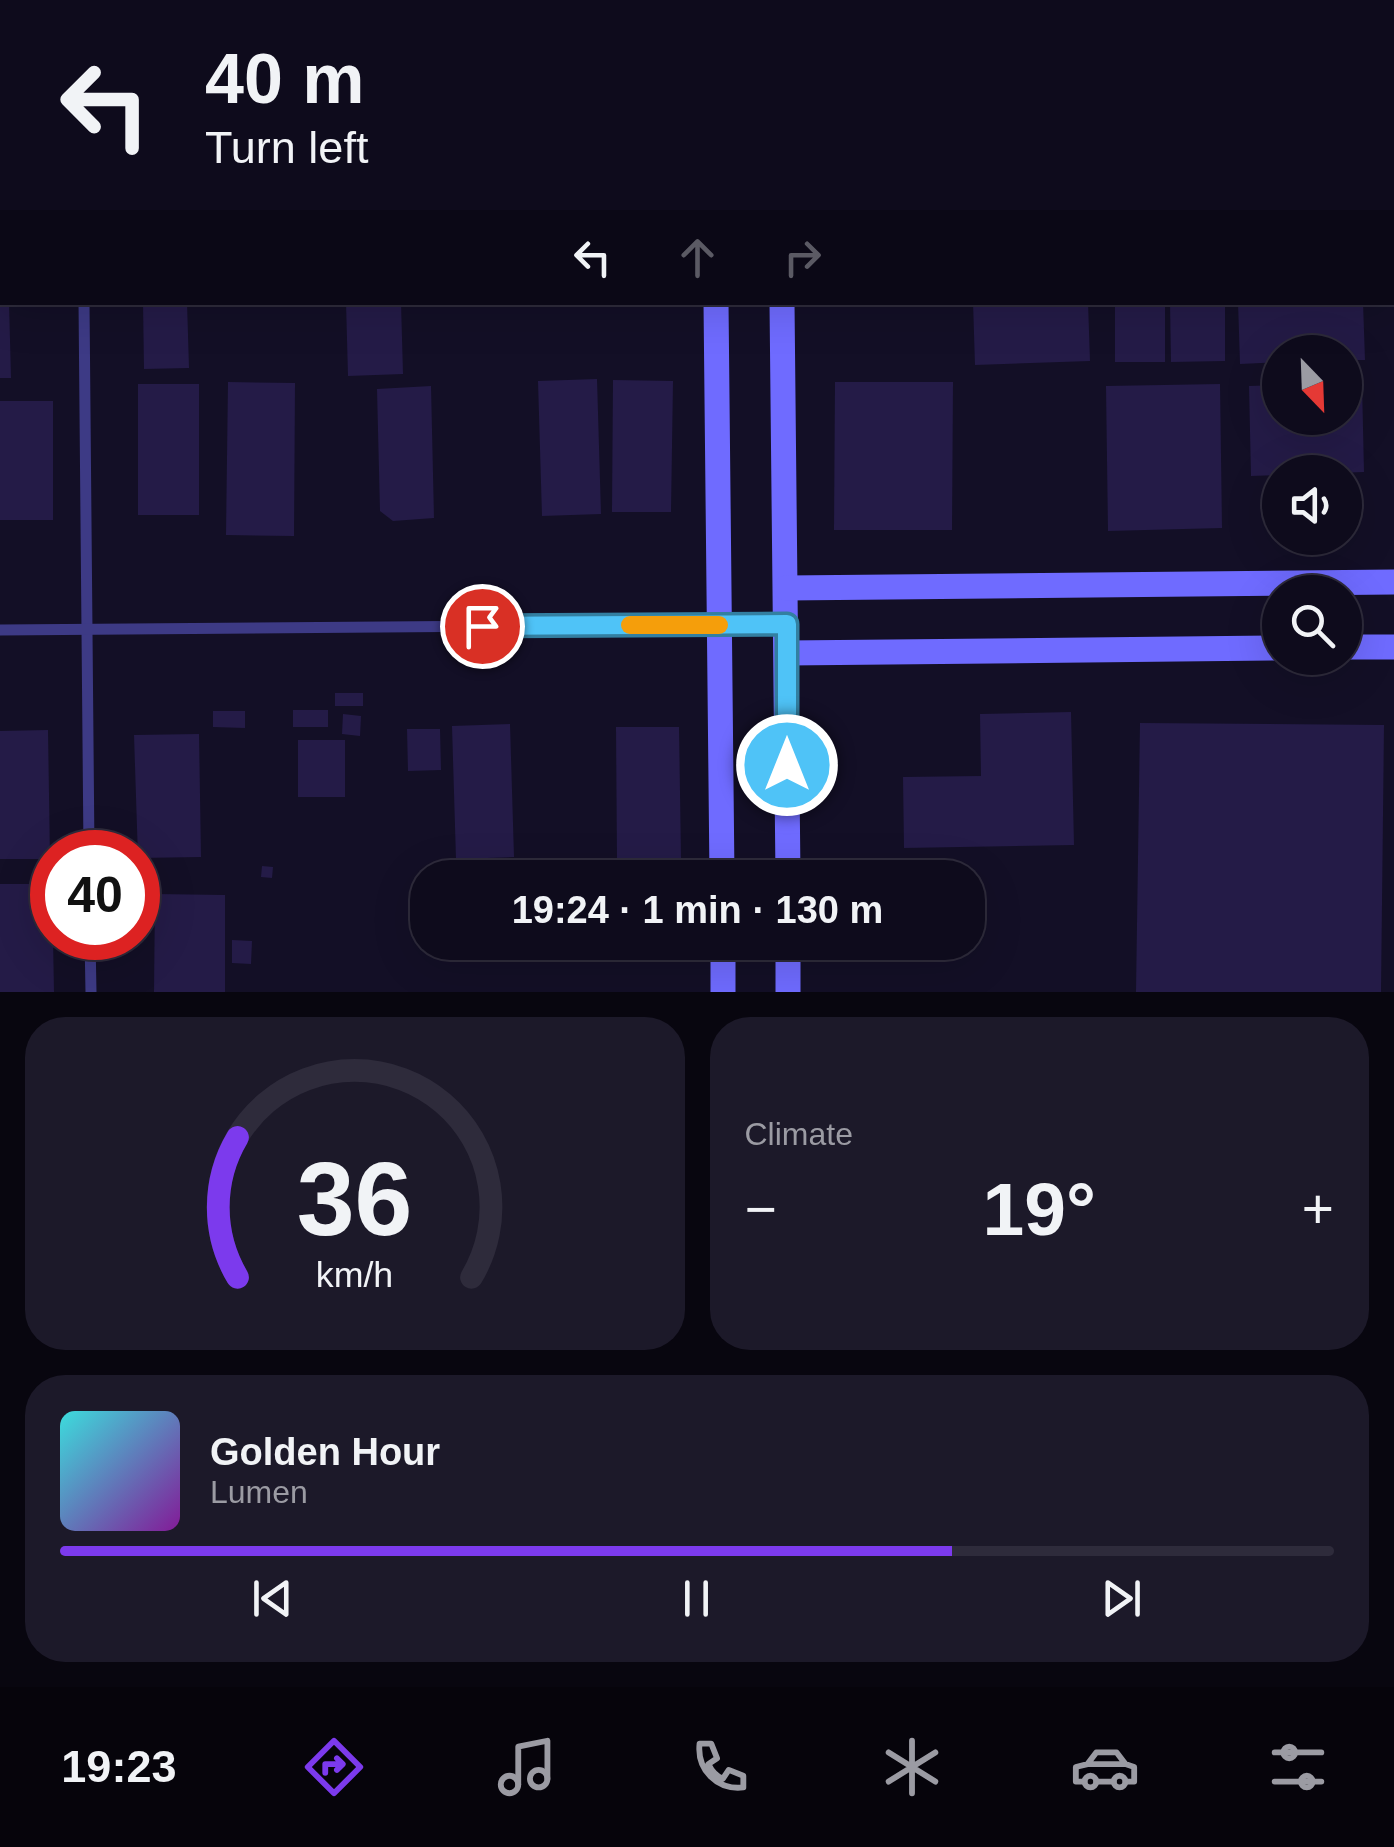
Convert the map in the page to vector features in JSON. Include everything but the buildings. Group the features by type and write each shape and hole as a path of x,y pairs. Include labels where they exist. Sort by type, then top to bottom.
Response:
{"street":[{"path":"716,305 722,860"},
{"path":"782,305 788,860"},
{"path":"786,588 1394,582"},
{"path":"1362,647 1394,647"},
{"path":"786,653 1262,648"},
{"path":"723,960 724,992"},
{"path":"788,960 788,992"}],"lane":[{"path":"84,305 89,830"},
{"path":"0,630 787,624"},
{"path":"90,960 90,992"}],"slow traffic":[{"path":"630,625 719,625"}],"route":[{"path":"482,626 787,624 787,765"}]}
